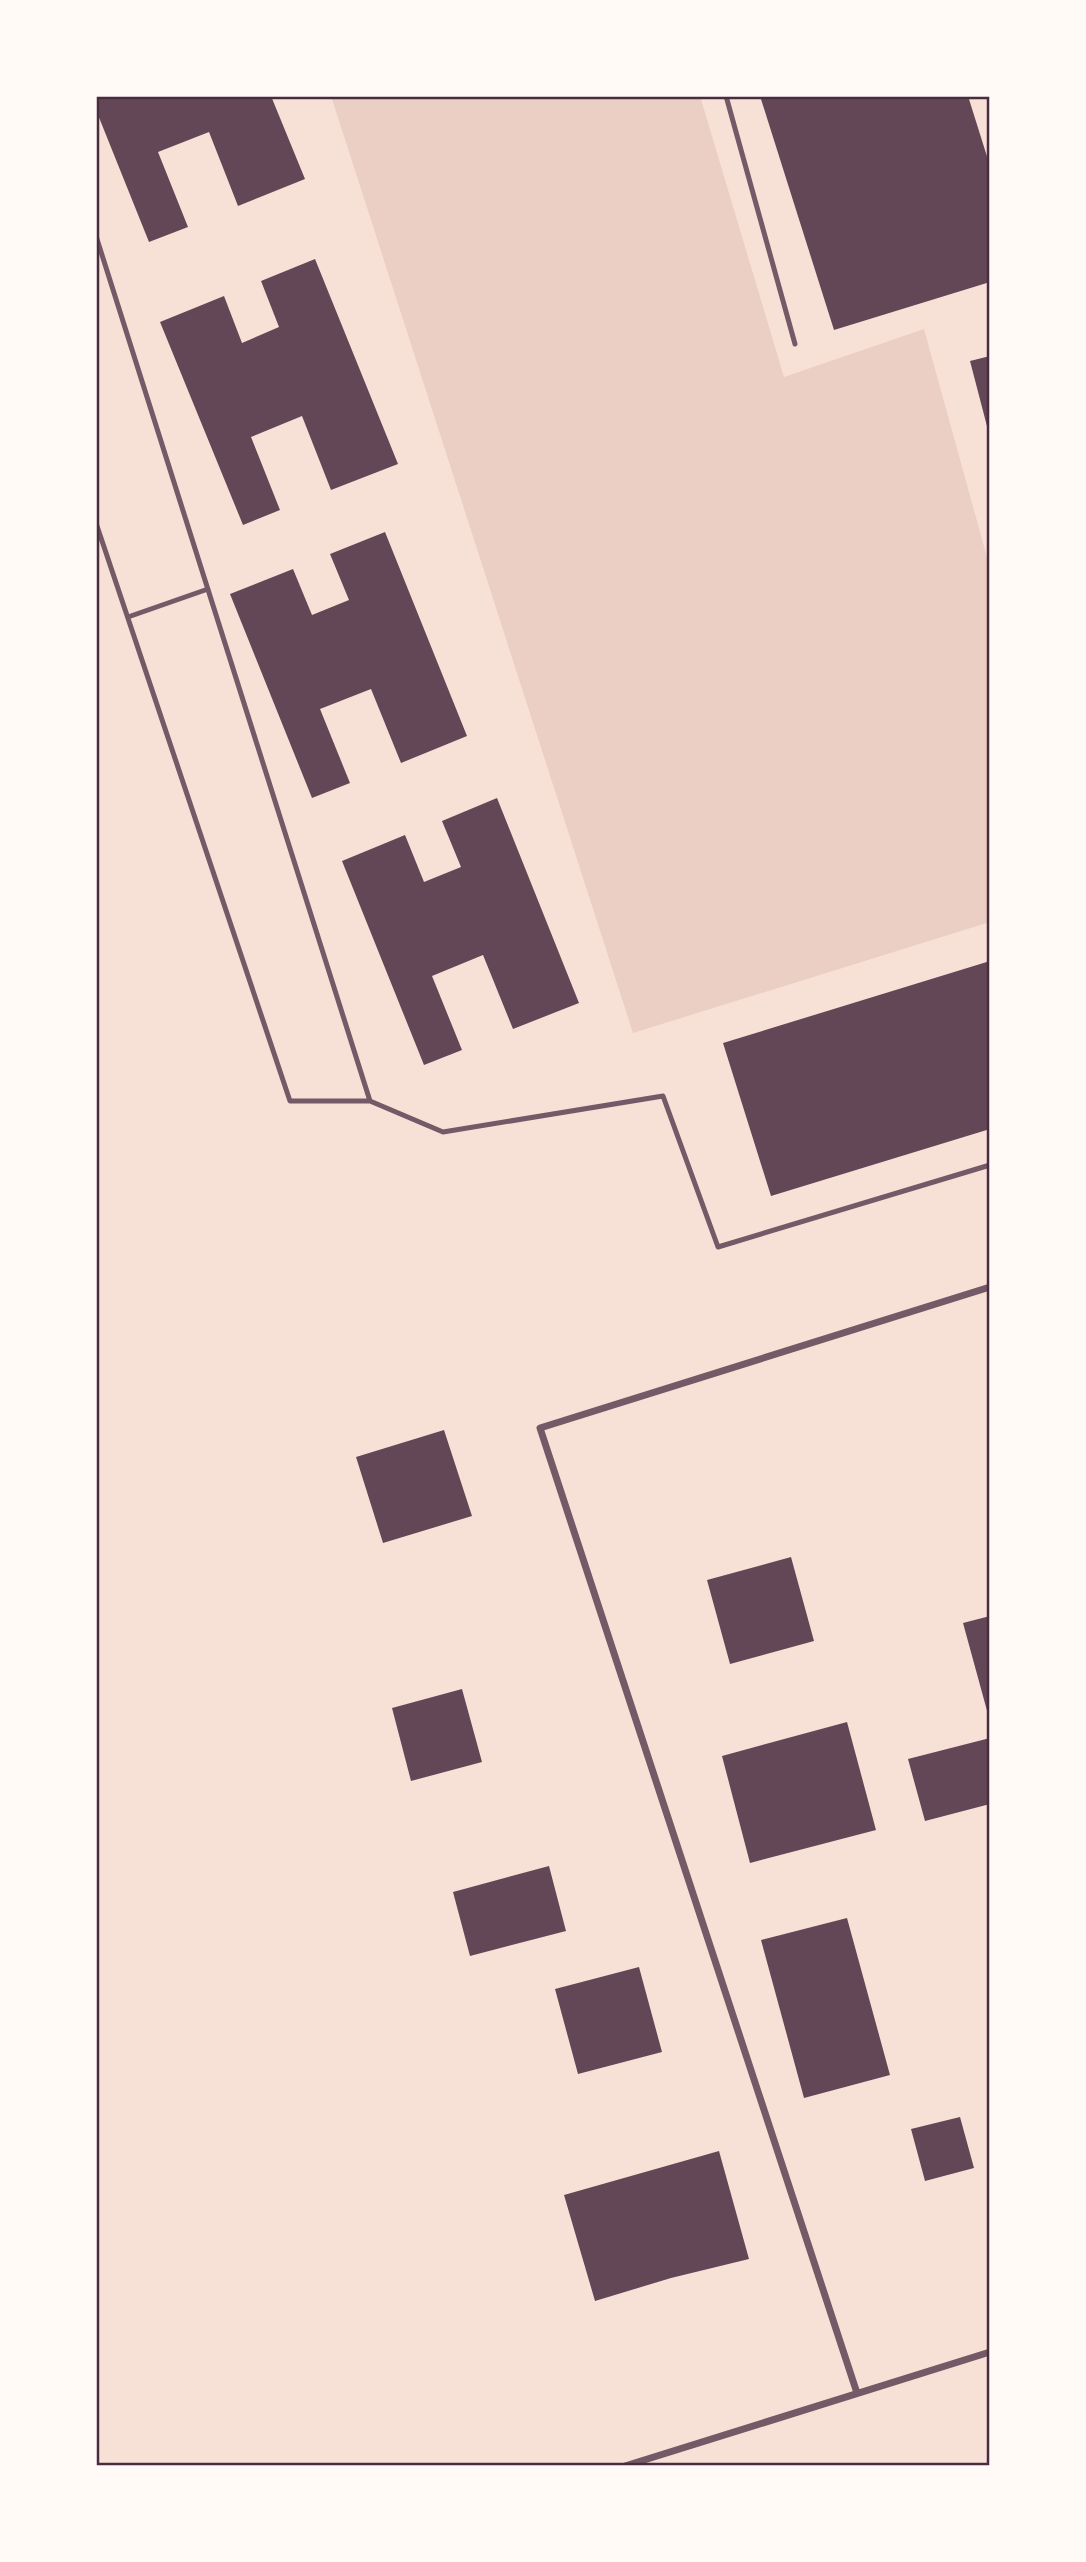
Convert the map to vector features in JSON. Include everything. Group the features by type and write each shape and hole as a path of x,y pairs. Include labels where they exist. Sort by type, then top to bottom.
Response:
{"street":[{"path":"858,2393 540,1428 990,1287"},
{"path":"625,2466 990,2352"}],"lane":[{"path":"726,96 795,344"},
{"path":"96,236 370,1101"},
{"path":"96,523 290,1101 370,1101 443,1132 663,1096 718,1247 990,1165"},
{"path":"128,617 208,589"}],"shaded area":[{"path":"331,96 700,96 784,377 924,329 990,568 990,922 633,1033"}],"building":[{"path":"96,96 271,96 305,179 238,206 209,132 158,152 188,227 149,242 96,110"},
{"path":"760,96 968,96 990,166 990,282 834,330"},
{"path":"315,259 398,464 331,490 302,416 251,437 280,510 243,525 160,322 224,296 242,343 279,327 261,281"},
{"path":"990,356 990,434 989,434 970,361"},
{"path":"385,532 467,736 401,763 371,689 320,709 350,783 312,798 230,594 293,569 312,615 349,600 330,554"},
{"path":"497,798 579,1003 513,1029 483,955 432,976 462,1050 424,1065 342,861 405,835 424,882 461,867 442,821"},
{"path":"990,961 990,1129 771,1196 723,1043"},
{"path":"444,1430 472,1516 383,1543 356,1457"},
{"path":"791,1557 814,1641 730,1664 707,1580"},
{"path":"990,1616 990,1718 989,1718 963,1623"},
{"path":"462,1689 482,1762 411,1781 392,1708"},
{"path":"847,1722 876,1830 750,1863 722,1756"},
{"path":"990,1738 990,1804 925,1821 908,1759"},
{"path":"549,1866 566,1931 470,1956 453,1892"},
{"path":"847,1918 890,2075 804,2098 761,1940"},
{"path":"639,1967 662,2052 578,2074 555,1989"},
{"path":"960,2117 974,2168 925,2181 911,2129"},
{"path":"719,2151 749,2259 671,2278 595,2301 564,2195"}]}
